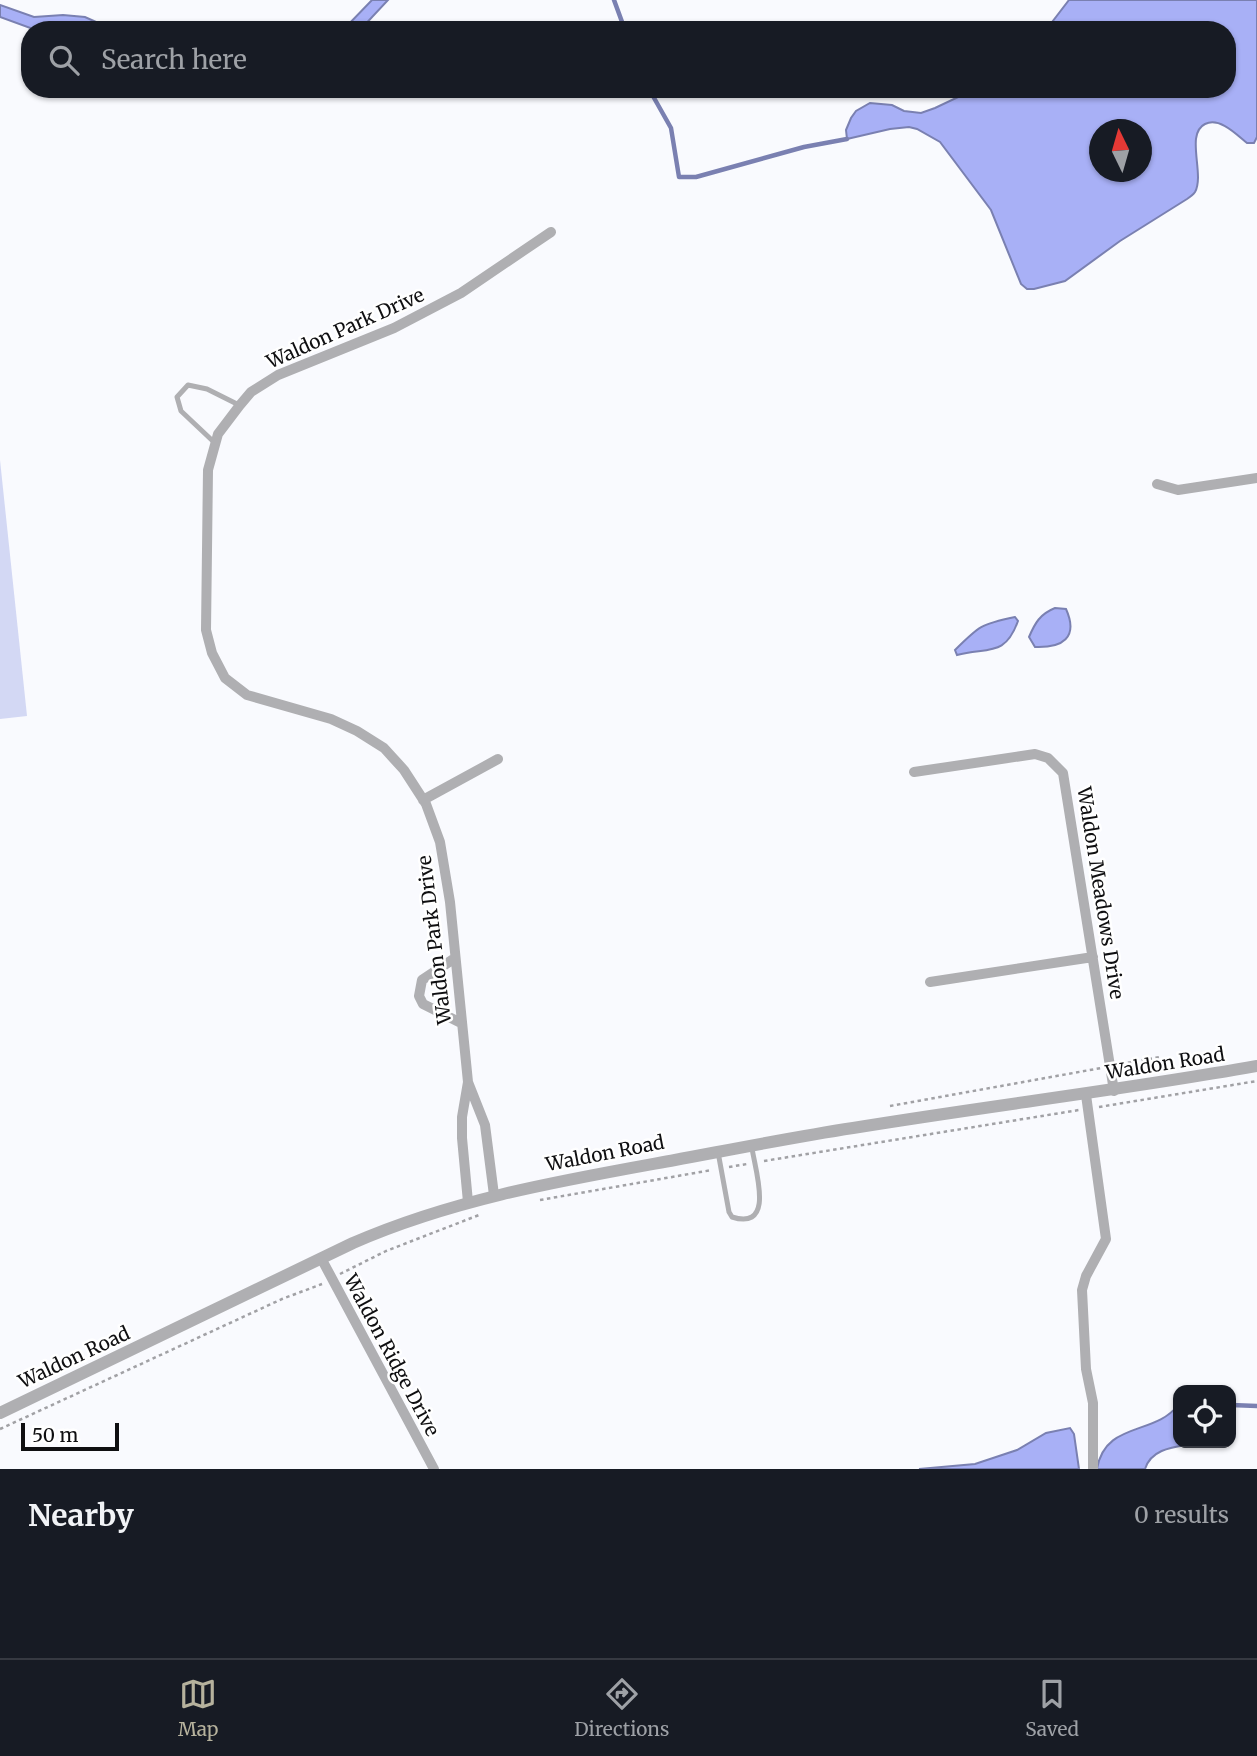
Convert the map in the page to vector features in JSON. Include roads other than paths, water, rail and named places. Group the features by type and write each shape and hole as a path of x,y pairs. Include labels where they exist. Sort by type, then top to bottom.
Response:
{"street":[{"name":"Waldon Park Drive","path":"468,1202 462,1127 468,1082 450,902 440,842 423,800 404,771 384,748 358,731 331,719 247,695 225,678 212,653 206,631 208,470 218,435 251,393 278,375 375,337 461,293 551,232"},
{"path":"1157,484 1178,490 1257,478"},
{"name":"Waldon Meadows Drive","path":"915,772 1029,754 1048,758 1059,767 1066,780 1114,1091"},
{"path":"423,800 498,759"},
{"path":"930,982 1093,957"},
{"path":"455,958 422,980 419,996 423,1004 461,1023"},
{"name":"Waldon Road","path":"0,1413 321,1258 409,1220 468,1202 751,1146 894,1122 1114,1091 1257,1066"},
{"name":"Waldon Park Drive","path":"468,1082 485,1125 494,1195"},
{"path":"1086,1095 1106,1239 1086,1276 1082,1290 1086,1368 1093,1403 1093,1469"},
{"name":"Waldon Ridge Drive","path":"321,1258 434,1469"}],"lane":[{"path":"216,443 181,411 177,397 188,386 207,388 240,405"},
{"path":"718,1152 729,1212 732,1217 749,1218 754,1217 759,1210 760,1201 751,1146"}],"water":[{"path":"372,0 388,0 368,21 352,21"},
{"path":"1069,0 1257,0 1257,137 1254,143 1247,143 1222,125 1211,122 1205,124 1196,136 1198,175 1195,192 1065,281 1034,289 1027,289 1021,284 991,210 940,142 909,127 847,139 846,130 851,118 856,111 870,103 892,105 904,111 921,113 956,98 1236,98 1236,21 1053,21"},
{"path":"0,5 34,17 63,15 85,17 94,21 21,21 21,25 0,17"},
{"path":"1055,608 1066,609 1070,619 1069,634 1066,639 1053,646 1035,647 1029,637 1033,627 1042,616"},
{"path":"1015,617 1018,621 1013,632 1001,645 957,655 955,650 981,627"},
{"path":"1173,1410 1173,1447 1153,1456 1145,1469 1097,1469 1102,1454 1110,1443 1168,1415"},
{"path":"1070,1428 1074,1434 1079,1469 919,1469 975,1464 1017,1450 1046,1433"}],"waterway":[{"path":"614,0 622,21"},
{"path":"654,98 671,128 679,177 696,177 804,147 847,139"},
{"path":"1236,1405 1257,1406"}]}
